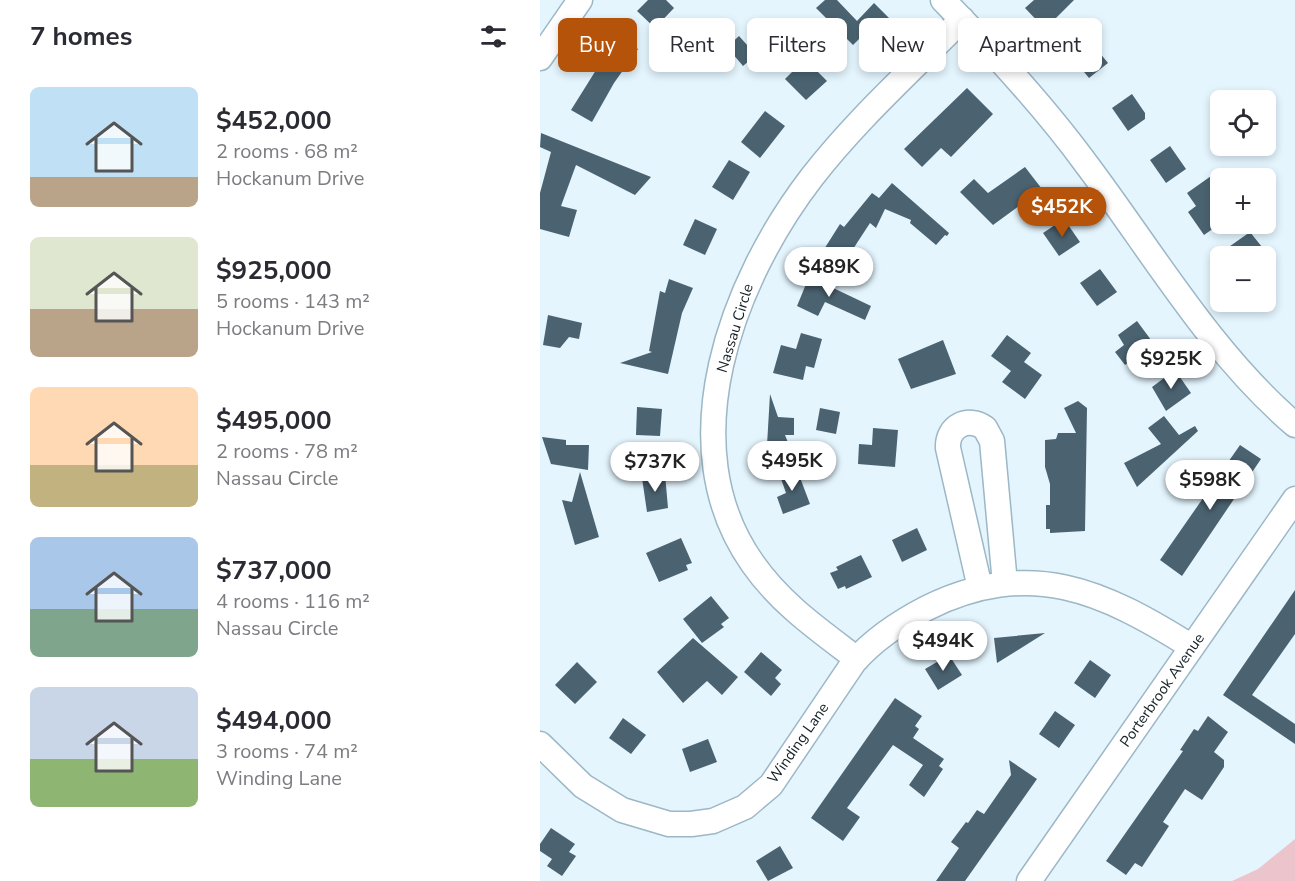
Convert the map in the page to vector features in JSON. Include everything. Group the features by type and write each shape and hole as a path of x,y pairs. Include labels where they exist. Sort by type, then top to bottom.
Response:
{"street":[{"path":"540,58 549,25 580,0"},
{"path":"943,0 961,18"},
{"name":"Nassau Circle","path":"857,659 788,605 766,581 741,544 723,504 717,475 714,436 718,388 727,345 742,300 765,249 791,206 852,129 958,23"},
{"path":"1012,72 1079,153 1233,365 1295,425"},
{"path":"980,588 948,448 951,434 958,426 967,422 986,428 993,441 1005,584"},
{"name":"Porterbrook Avenue","path":"1029,881 1295,499"},
{"name":"Winding Lane","path":"540,744 583,786 622,810 669,824 691,825 713,821 745,807 771,785 857,659 885,633 945,600 980,588 1005,584 1045,584 1086,592 1138,614 1192,647"}],"shaded area":[{"path":"1295,839 1295,881 1232,881 1258,869"}],"building":[{"path":"648,0 666,0 674,8 664,18 649,18 649,22 637,11"},
{"path":"825,0 837,0 857,21 859,19 859,39 853,45 847,39 847,18 826,18 816,8"},
{"path":"1034,0 1074,0 1056,18 1035,18 1025,8"},
{"path":"874,3 889,18 860,18"},
{"path":"739,36 747,45 747,63 743,66 735,56 735,40"},
{"path":"1102,56 1108,63 1102,68"},
{"path":"595,72 622,72 592,122 571,110"},
{"path":"792,72 818,72 827,81 806,100 785,79"},
{"path":"1084,72 1097,72 1089,78"},
{"path":"967,88 993,114 951,157 941,148 922,167 904,149"},
{"path":"1132,94 1145,113 1145,119 1128,131 1112,108"},
{"path":"765,111 785,126 760,158 741,142"},
{"path":"541,133 651,177 635,195 576,165 561,206 577,210 569,237 540,229 540,193 551,152 540,147"},
{"path":"1170,146 1186,169 1166,183 1150,160"},
{"path":"729,160 750,172 733,200 712,187"},
{"path":"1025,167 1042,189 993,225 960,192 974,179 988,193"},
{"path":"1210,177 1210,231 1204,235 1188,212 1196,206 1187,193"},
{"path":"892,183 949,233 947,236 945,235 936,245 910,223 911,220 885,209 876,228 870,223 842,266 821,254 840,224 844,227 872,193 879,198"},
{"path":"695,219 717,229 705,255 683,245"},
{"path":"1064,219 1080,242 1059,256 1043,233"},
{"path":"1247,234 1252,234 1261,246 1230,246"},
{"path":"1100,269 1117,292 1097,306 1080,283"},
{"path":"811,272 832,281 829,286 871,306 865,320 825,302 818,316 797,306"},
{"path":"669,279 693,288 682,313 668,374 620,363 652,352 649,351 660,291 665,293"},
{"path":"548,315 582,323 579,339 569,337 560,348 543,345"},
{"path":"1137,321 1154,344 1125,365 1115,352 1124,345 1118,335"},
{"path":"801,333 822,339 814,368 806,366 803,380 773,373 781,345 796,349"},
{"path":"1007,335 1031,353 1024,362 1042,375 1025,399 1002,382 1011,371 991,356"},
{"path":"943,340 956,374 911,389 898,359"},
{"path":"1175,370 1191,393 1166,411 1152,387"},
{"path":"770,394 778,417 794,418 794,435 785,435 789,445 767,445"},
{"path":"1078,401 1087,408 1085,531 1050,533 1050,529 1046,529 1046,505 1050,505 1050,484 1045,467 1045,440 1056,439 1058,433 1076,433 1064,408"},
{"path":"637,407 662,409 660,436 636,435"},
{"path":"820,408 840,412 836,434 816,430"},
{"path":"1164,416 1179,435 1195,426 1198,431 1137,487 1124,463 1161,444 1148,428"},
{"path":"873,428 898,430 895,467 858,464 859,444 872,445"},
{"path":"542,437 566,440 566,445 589,445 588,470 551,464"},
{"path":"1240,445 1261,459 1182,576 1160,560"},
{"path":"796,467 810,504 783,514 777,497 786,493 779,473"},
{"path":"580,472 599,537 575,545 562,500 572,502"},
{"path":"665,474 668,508 647,512 642,478"},
{"path":"917,528 927,550 902,562 892,540"},
{"path":"681,538 692,563 686,565 688,570 659,582 646,553"},
{"path":"861,555 872,577 846,589 845,586 838,589 830,573 838,570 836,567"},
{"path":"1295,590 1295,634 1252,695 1295,724 1295,744 1223,695"},
{"path":"711,596 729,618 721,624 724,627 702,643 683,619"},
{"path":"1045,633 997,663 994,638"},
{"path":"693,638 738,677 722,695 707,681 683,703 657,672"},
{"path":"761,652 782,670 775,678 781,684 771,696 744,672"},
{"path":"949,655 962,675 938,690 925,669"},
{"path":"1090,660 1111,675 1095,698 1074,683"},
{"path":"577,662 597,682 575,704 555,685"},
{"path":"895,698 922,716 915,726 919,729 913,738 944,759 939,766 943,769 924,797 909,785 923,765 893,745 847,808 860,817 843,841 811,818"},
{"path":"1055,711 1075,725 1059,748 1039,734"},
{"path":"1208,716 1228,732 1214,752 1224,760 1224,767 1202,800 1185,789 1163,822 1169,826 1142,867 1135,863 1126,875 1106,861 1183,751 1180,750 1194,729 1198,731"},
{"path":"623,718 646,735 631,754 609,738"},
{"path":"708,739 717,762 690,772 682,749"},
{"path":"1009,760 1037,779 965,881 936,881 959,848 951,842 977,810 984,814 1011,775"},
{"path":"551,828 575,844 569,852 576,856 562,876 547,866 552,859 540,851 540,844"},
{"path":"780,846 793,868 768,881 756,861"}]}
